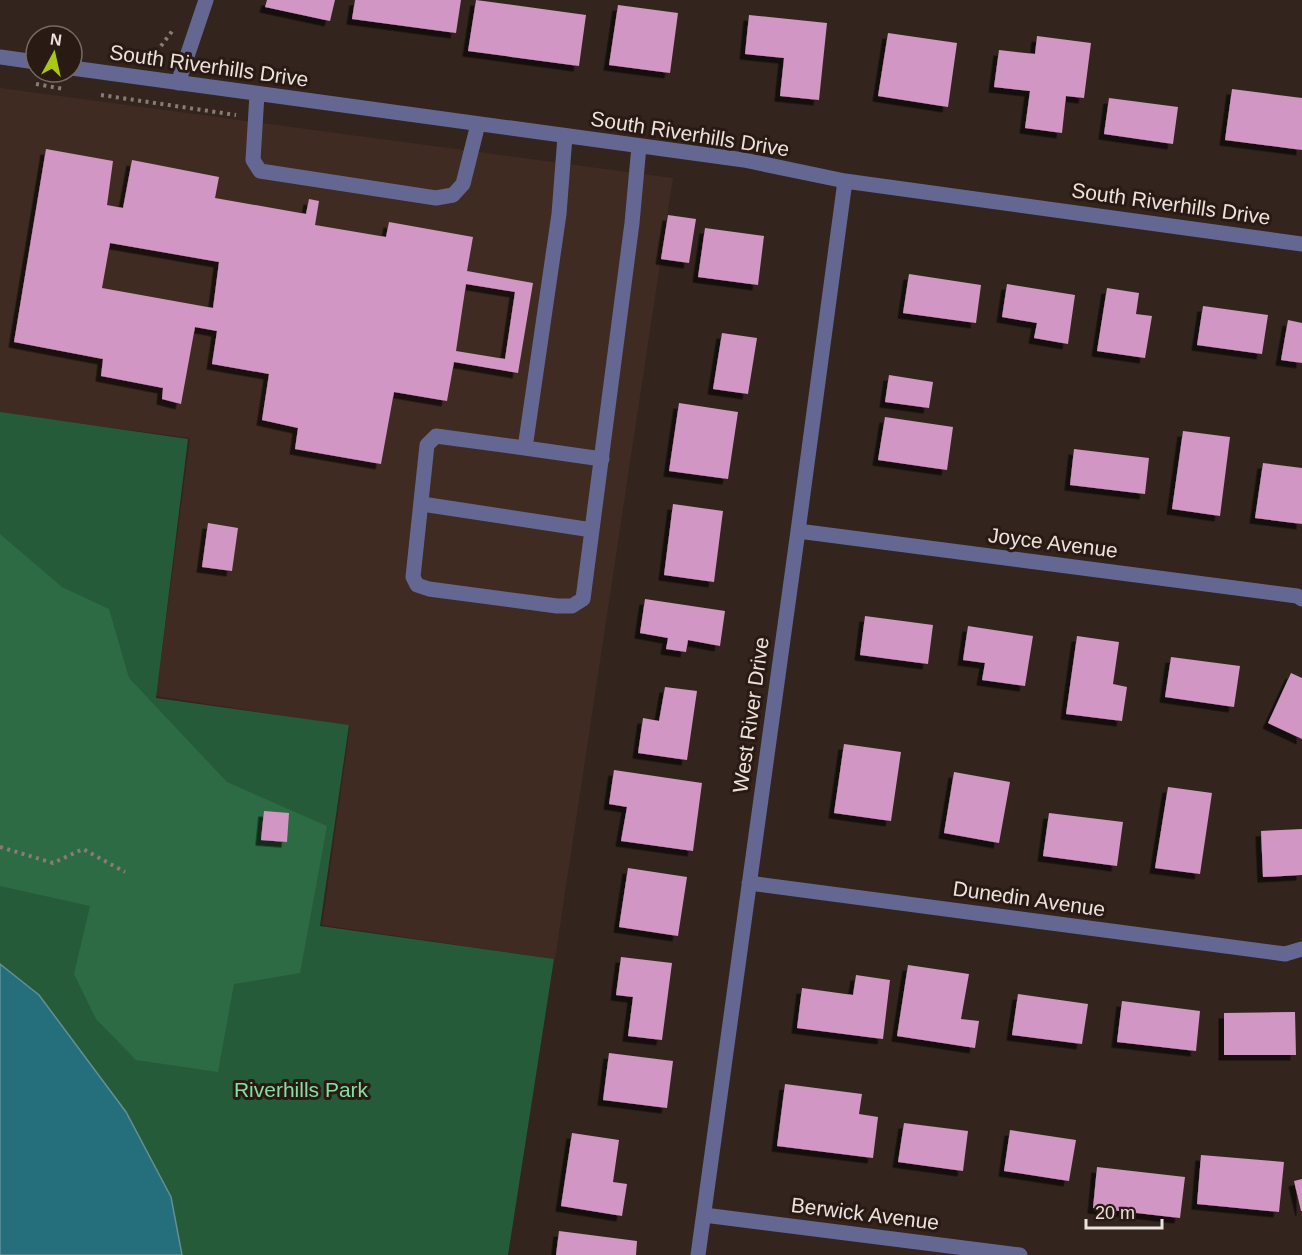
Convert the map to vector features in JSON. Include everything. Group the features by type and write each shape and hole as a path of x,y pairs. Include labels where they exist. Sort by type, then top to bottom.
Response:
{"street":[{"path":"178,83 206,0"},
{"path":"0,57 24,60"},
{"name":"South Riverhills Drive","path":"84,70 744,160 845,181 1302,244"},
{"path":"257,94 253,160 260,171 435,198 453,195 463,184 478,124"},
{"path":"525,448 559,214 565,136"},
{"path":"602,459 435,436 427,445 413,577 417,585 429,589 557,606 572,606 583,599 602,459 633,223 639,146"},
{"name":"West River Drive","path":"698,1255 845,181"},
{"path":"422,504 592,530"},
{"name":"Joyce Avenue","path":"798,531 1297,596 1302,599"},
{"name":"Dunedin Avenue","path":"749,883 1285,954 1302,949"},
{"name":"Berwick Avenue","path":"704,1215 1020,1255"}],"path":[{"path":"144,102 150,61 174,29"},
{"path":"0,847 53,863 83,849 125,872"}],"shaded area":[{"path":"0,88 673,178 555,959 322,925 350,726 156,696 190,438 0,413"}],"green space":[{"name":"Riverhills Park","path":"0,412 188,439 156,698 349,725 320,926 554,959 508,1255 182,1255 171,1197 39,995 0,964"},
{"path":"0,534 62,587 109,609 129,678 227,782 327,826 300,973 234,984 218,1072 136,1060 96,1019 74,974 90,906 0,886"}],"water":[{"path":"0,964 39,995 126,1112 171,1197 182,1255 0,1255"}],"building":[{"path":"267,0 335,0 330,21 265,7"},
{"path":"355,0 461,0 456,33 352,19"},
{"path":"476,0 586,15 579,66 468,51"},
{"path":"618,5 678,13 670,73 609,65"},
{"path":"749,15 827,23 819,100 780,96 784,58 745,54"},
{"path":"888,33 957,43 948,107 878,96"},
{"path":"1037,36 1091,43 1084,98 1066,96 1062,133 1025,128 1030,91 994,87 999,50 1035,54"},
{"path":"1232,89 1302,98 1302,150 1225,140"},
{"path":"1109,98 1178,107 1173,144 1104,134"},
{"path":"46,149 113,161 107,205 123,208 132,160 219,177 215,198 306,214 309,199 319,201 315,225 386,237 389,222 473,237 467,271 533,283 518,373 454,362 447,401 394,392 381,464 295,449 298,428 262,420 269,374 212,364 217,331 195,327 181,404 162,399 163,388 101,376 103,359 14,342","holes":["110,243 219,262 213,308 102,288","466,284 515,292 505,359 456,351"]},
{"path":"668,215 696,219 689,263 661,259"},
{"path":"705,228 764,236 758,285 698,277"},
{"path":"909,274 981,285 976,323 903,313"},
{"path":"1007,284 1075,295 1068,344 1034,338 1037,323 1002,317"},
{"path":"1107,288 1139,293 1136,314 1152,316 1145,358 1097,351"},
{"path":"1203,306 1268,315 1262,354 1197,345"},
{"path":"1288,320 1302,323 1302,363 1281,360"},
{"path":"722,333 757,338 748,394 713,389"},
{"path":"889,375 933,382 929,408 885,402"},
{"path":"679,403 738,412 728,479 669,471"},
{"path":"885,417 953,427 947,470 878,460"},
{"path":"1183,431 1230,437 1220,516 1172,509"},
{"path":"1074,449 1149,458 1145,494 1070,485"},
{"path":"1263,463 1302,468 1302,524 1255,518"},
{"path":"673,504 723,511 714,582 664,575"},
{"path":"208,523 238,528 232,571 202,567"},
{"path":"645,599 725,611 720,646 688,640 686,652 666,649 668,638 640,633"},
{"path":"865,616 933,625 928,664 860,655"},
{"path":"968,626 1033,636 1025,686 982,680 985,663 963,660"},
{"path":"1077,636 1119,642 1113,684 1127,687 1122,721 1066,714"},
{"path":"1171,657 1240,666 1234,707 1165,697"},
{"path":"1291,673 1302,678 1302,739 1268,723"},
{"path":"665,687 697,691 687,760 638,753 643,718 659,721"},
{"path":"844,744 901,752 891,821 834,813"},
{"path":"614,770 702,783 693,851 621,841 627,807 609,804"},
{"path":"954,772 1010,782 999,843 944,833"},
{"path":"1168,787 1212,793 1200,874 1155,868"},
{"path":"264,811 289,813 287,842 261,840"},
{"path":"1049,813 1123,822 1117,866 1043,856"},
{"path":"1302,829 1302,875 1263,877 1261,831"},
{"path":"628,868 687,877 678,936 619,927"},
{"path":"621,957 672,963 662,1040 628,1036 633,997 616,995"},
{"path":"908,965 969,974 961,1019 979,1021 975,1048 897,1036"},
{"path":"856,975 890,980 883,1039 797,1028 802,988 853,995"},
{"path":"1018,994 1088,1004 1082,1044 1012,1035"},
{"path":"1122,1001 1200,1011 1196,1051 1117,1042"},
{"path":"1295,1012 1296,1055 1224,1055 1224,1013"},
{"path":"609,1053 673,1061 667,1108 603,1100"},
{"path":"785,1084 862,1094 859,1114 878,1117 873,1158 777,1146"},
{"path":"904,1123 968,1131 963,1171 898,1162"},
{"path":"1010,1130 1076,1140 1069,1181 1004,1171"},
{"path":"572,1133 619,1140 613,1182 627,1184 622,1216 561,1206"},
{"path":"1201,1155 1284,1162 1279,1212 1197,1204"},
{"path":"1097,1167 1185,1177 1180,1218 1093,1208"},
{"path":"1302,1179 1302,1211 1301,1211 1294,1181"},
{"path":"559,1231 637,1241 636,1255 556,1255"}]}
